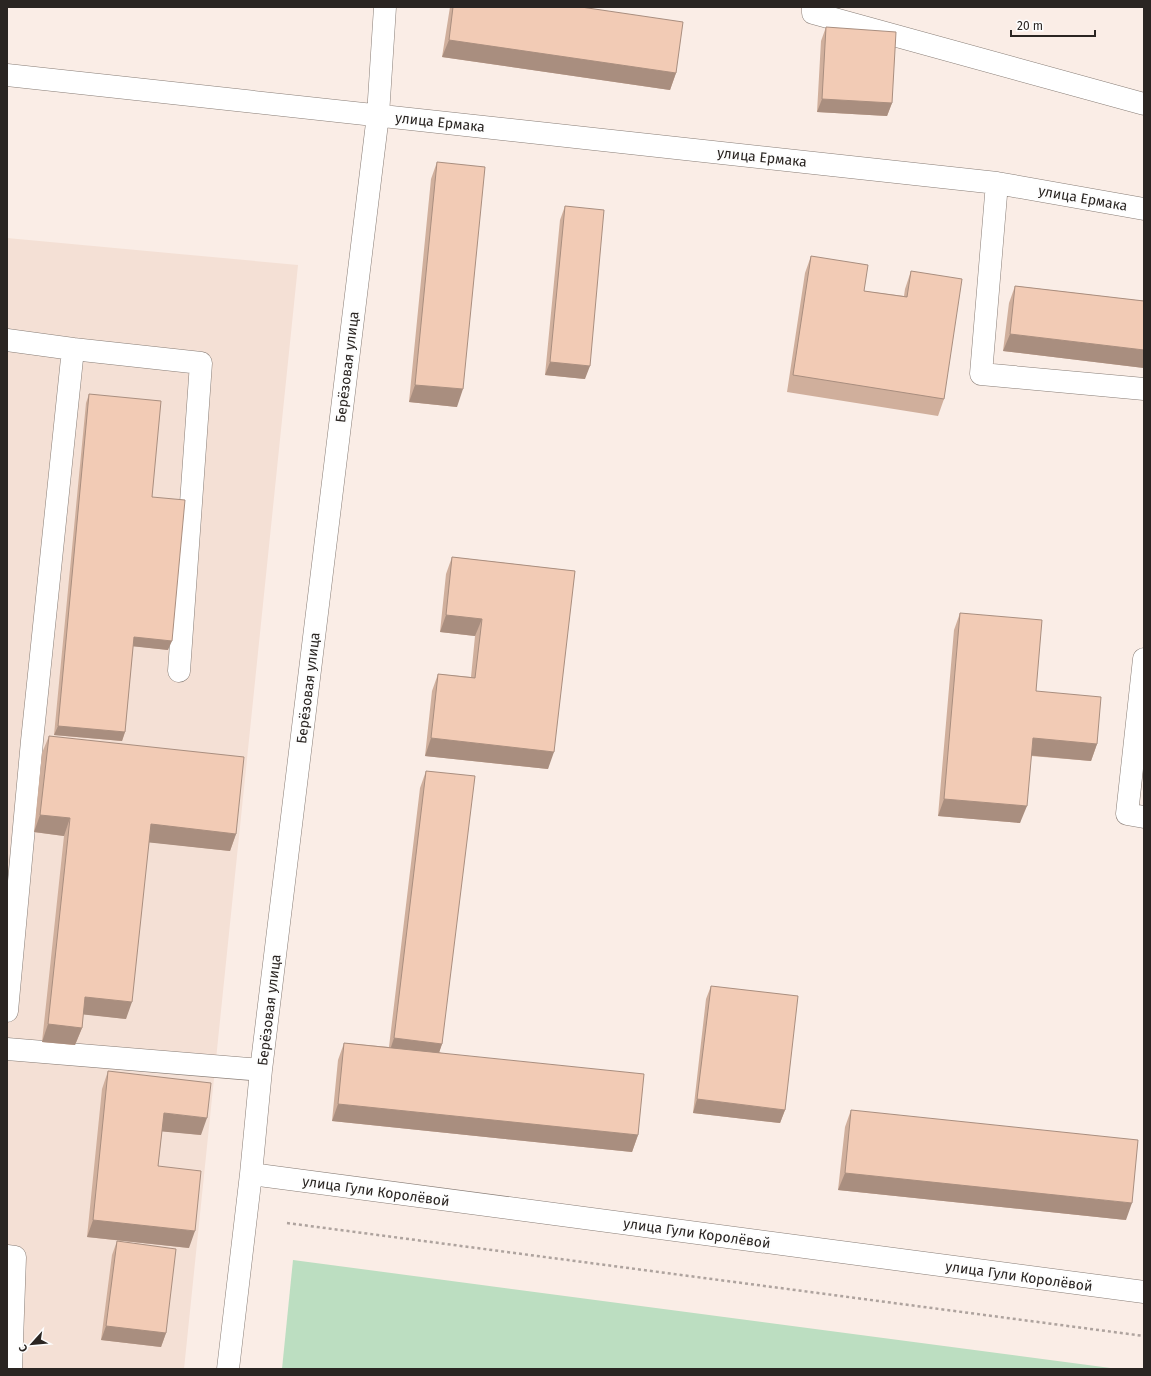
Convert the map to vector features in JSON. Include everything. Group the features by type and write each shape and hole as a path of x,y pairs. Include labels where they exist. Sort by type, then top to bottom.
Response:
{"street":[{"name":"Берёзовая улица","path":"228,1369 251,1174 261,1070 378,115 385,7"},
{"path":"813,7 813,13 1144,104"},
{"name":"улица Ермака","path":"7,75 997,183 1144,210"},
{"path":"997,183 981,374 1144,389"},
{"path":"7,340 201,363 179,671"},
{"path":"7,1011 32,741 73,349"},
{"path":"1144,659 1126,814 1144,817"},
{"path":"32,741 55,743"},
{"path":"7,1049 261,1070"},
{"name":"улица Гули Королёвой","path":"251,1174 1144,1292"},
{"path":"7,1256 15,1257 11,1369"}],"path":[{"path":"287,1223 1144,1336"}],"shaded area":[{"path":"7,238 298,265 184,1369 7,1369"}],"green space":[{"path":"293,1260 1118,1369 282,1369"}],"building":[{"path":"453,7 581,7 683,22 676,73 449,40"},
{"path":"826,27 896,32 892,103 822,99"},
{"path":"437,162 485,167 463,389 415,385"},
{"path":"565,206 604,210 590,366 550,362"},
{"path":"811,256 868,265 864,291 907,297 911,271 962,279 944,399 793,375"},
{"path":"1015,286 1144,301 1144,350 1010,334"},
{"path":"89,394 161,401 152,497 185,500 172,641 134,637 125,732 58,726"},
{"path":"452,557 575,571 554,752 431,738 438,674 475,678 482,619 446,615"},
{"path":"960,613 1042,620 1036,691 1101,697 1097,744 1033,738 1027,806 944,799"},
{"path":"49,736 244,757 236,834 151,824 132,1002 85,997 82,1028 48,1024 70,818 40,815"},
{"path":"426,771 475,776 442,1044 394,1038"},
{"path":"711,986 798,996 785,1110 697,1099"},
{"path":"344,1043 644,1074 638,1135 338,1104"},
{"path":"108,1071 211,1083 207,1118 164,1113 158,1166 201,1171 195,1231 93,1220"},
{"path":"851,1110 1138,1140 1132,1203 845,1173"},
{"path":"117,1241 176,1249 166,1333 106,1326"}]}
